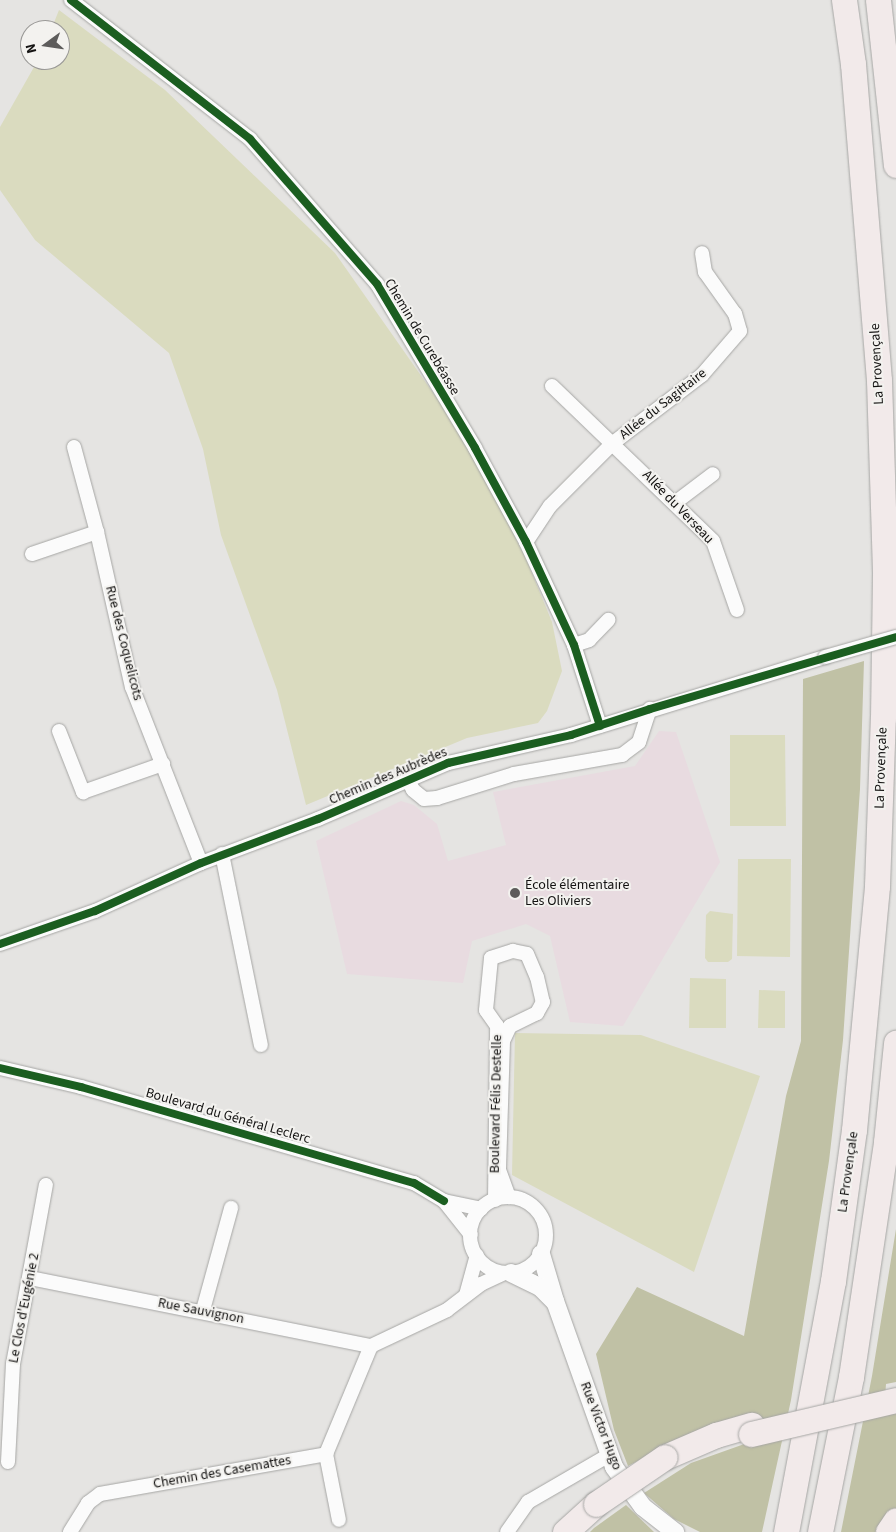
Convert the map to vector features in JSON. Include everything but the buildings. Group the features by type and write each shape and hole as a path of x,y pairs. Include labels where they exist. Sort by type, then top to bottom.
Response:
{"highway":[{"name":"La Provençale","path":"786,1532 832,1290 854,1130 877,886 883,718 885,571 879,380 854,74 844,0"},
{"path":"878,0 896,165"},
{"path":"820,1532 851,1377 886,1142 896,1043"},
{"path":"751,1430 896,1390"},
{"path":"565,1532 665,1462 716,1435 751,1430 896,1400"},
{"path":"577,1532 599,1508"},
{"path":"888,1532 896,1520"}],"street":[{"name":"Chemin de Curebéasse","path":"75,1 250,139 377,284 475,448 526,542 574,645 600,726"},
{"name":"Allée du Sagittaire","path":"526,542 550,506 613,443 702,375 740,330 735,314 706,272 702,253"},
{"name":"Allée du Verseau","path":"552,386 676,502 713,541 737,610"},
{"name":"Rue des Coquelicots","path":"74,447 97,532 132,687 201,863"},
{"path":"676,502 713,474"},
{"path":"32,554 97,532"},
{"path":"574,645 590,640 608,620"},
{"name":"Chemin des Aubrèdes","path":"0,944 95,911 222,854 318,818 407,778 492,751 571,735 650,709 896,638"},
{"path":"407,778 413,790 424,798 436,798 514,774 622,755 639,742 650,709"},
{"path":"59,731 83,792 163,764"},
{"path":"222,854 261,1046"},
{"name":"Boulevard Félis Destelle","path":"502,1198 497,1026 486,1010 491,958 513,950 527,954 538,977 543,1002 537,1013 510,1026 503,1041 499,1170 502,1198"},
{"name":"Boulevard du Général Leclerc","path":"0,1068 80,1087 414,1183 444,1201 481,1209"},
{"name":"Le Clos d'Eugénie 2","path":"8,1462 13,1364 46,1185"},
{"path":"339,1520 326,1454 371,1346 447,1310 466,1295 508,1273 523,1270 541,1254 546,1239 539,1212 524,1201 502,1198 481,1209 471,1226 471,1235 477,1255 482,1263 508,1273 540,1287 555,1301"},
{"name":"Boulevard du Général Leclerc","path":"444,1201 471,1235"},
{"path":"203,1310 231,1208"},
{"name":"Rue Victor Hugo","path":"541,1254 555,1301 609,1455 631,1493 675,1532"},
{"path":"466,1295 477,1255"},
{"name":"Rue Sauvignon","path":"30,1278 203,1310 371,1346"},
{"name":"Chemin des Casemattes","path":"70,1532 88,1503 100,1494 326,1454"},
{"path":"507,1532 528,1502 609,1455"}],"shaded area":[{"name":"École élémentaire Les Oliviers","path":"659,731 676,732 720,862 623,1026 570,1022 550,936 526,924 472,941 463,983 347,974 316,841 401,801 414,805 437,824 448,861 506,845 493,792 635,766"}],"green space":[{"path":"59,10 165,90 335,253 469,444 527,561 552,622 562,671 547,711 538,723 467,738 306,805 277,690 221,535 203,449 169,353 35,240 0,190 0,127 32,70 70,70 70,20 55,20"},
{"path":"864,661 860,789 843,1040 829,1161 791,1400 762,1532 700,1532 674,1519 644,1493 691,1463 750,1442 754,1418 653,1453 628,1466 614,1430 596,1354 637,1287 744,1336 786,1096 801,1041 803,679"},
{"path":"730,735 785,735 786,826 730,826"},
{"path":"738,859 791,859 790,957 737,956"},
{"path":"710,911 733,914 732,959 728,962 708,962 705,958 706,915"},
{"path":"690,978 726,979 726,1028 689,1028"},
{"path":"759,990 785,991 785,1028 758,1028"},
{"path":"515,1033 641,1035 760,1076 694,1272 512,1175"},
{"path":"896,1229 896,1382 886,1384 884,1410 896,1408 896,1510 879,1532 841,1532 872,1376"},
{"path":"626,1505 654,1532 590,1532 594,1528"}],"cycle path":[{"path":"71,0 250,139 377,284 475,448 526,542 574,645 600,726"},
{"path":"0,944 95,911 201,863 318,819 448,763 571,735 650,709 896,637"},
{"path":"0,1068 81,1087 414,1183 444,1201"}],"place":[{"name":"École élémentaire Les Oliviers","path":"515,893"}]}
